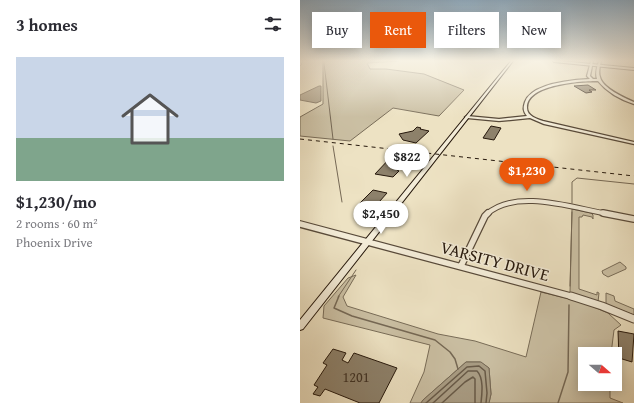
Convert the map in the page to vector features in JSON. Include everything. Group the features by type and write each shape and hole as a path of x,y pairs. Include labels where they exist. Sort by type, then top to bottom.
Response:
{"main road":[{"path":"300,326 496,80"}],"street":[{"path":"634,103 591,80 560,83 537,92 530,97 526,105 526,111 531,117 552,126 634,143"},
{"path":"600,80 610,90"},
{"path":"467,117 506,120 531,117"},
{"path":"461,266 485,216 495,207 510,202 537,201 634,219"},
{"name":"VARSITY DRIVE","path":"300,224 369,241 571,296 602,306 634,319"}],"shaded area":[{"path":"323,80 439,80 464,90 439,116 393,108 350,141 300,136 300,117 323,104"},
{"path":"572,209 591,213 593,215 593,219 592,217 583,215 582,217 579,217 579,289 597,295 597,292 599,293 598,302 570,293"},
{"path":"620,262 626,267 626,269 608,277 603,274 602,271"},
{"path":"356,275 343,297 347,306 438,334 475,341 526,357 541,292 582,302 608,313 621,325 614,330 612,347 578,347 578,391 610,391 610,398 623,403 489,403 491,394 489,368 480,362 466,362 421,403 410,403 424,372 430,345 323,318 324,306 348,278"},
{"path":"606,293 614,296 615,301 634,309 634,315 606,304"}],"water":[{"path":"321,86 321,101 316,103 300,100 300,95"},
{"path":"466,362 481,362 489,368 491,394 489,403 421,403 423,400"}],"building":[{"path":"588,85 596,90 589,90 592,92 586,93 574,86"},
{"path":"491,126 501,128 494,140 483,138"},
{"path":"417,127 429,131 416,143 403,140 399,134 413,131"},
{"path":"392,156 409,159 397,170 399,171 393,177 375,174"},
{"path":"373,190 387,193 372,210 356,207"},
{"path":"618,331 634,334 632,362 622,359 622,347 619,347"},
{"path":"333,349 346,353 342,360 348,363 354,353 397,368 379,403 360,403 325,389 320,396 313,394 318,387 314,385 327,365 323,363"}],"waterway":[{"path":"326,80 333,139"},
{"path":"333,146 342,202"},
{"path":"572,203 572,182 577,178 634,184"},
{"path":"570,286 572,212"},
{"path":"338,297 356,270"},
{"path":"339,296 334,308 352,316 435,340 450,352 455,359 458,369"},
{"path":"558,403 568,372 569,305"}],"railway":[{"path":"300,139 634,176"}]}
